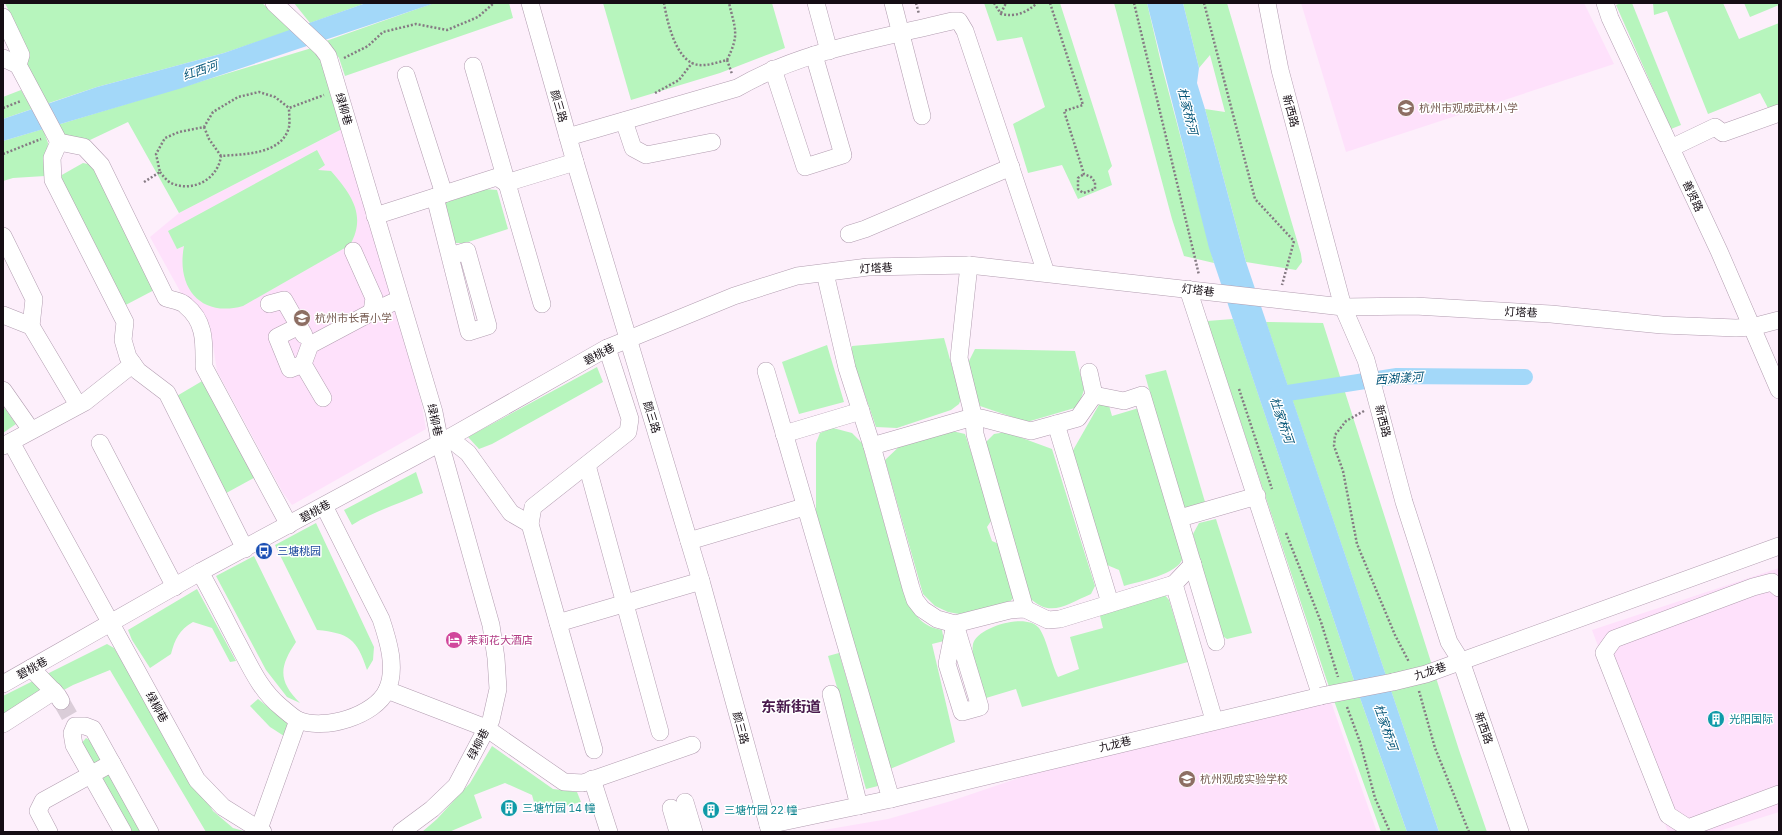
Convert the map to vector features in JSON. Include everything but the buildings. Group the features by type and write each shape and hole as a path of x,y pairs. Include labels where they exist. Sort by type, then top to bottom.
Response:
{"street":[{"name":"绿柳巷","path":"274,3 322,48 331,65 434,412 444,440 490,625 496,658 498,689 491,720 456,786 432,809 401,832"},
{"name":"颜三路","path":"530,3 575,162 689,541 769,828"},
{"path":"773,69 805,167 843,155 821,53 816,3"},
{"path":"893,3 902,33 922,116"},
{"name":"新西路","path":"1267,3 1280,70 1343,307 1366,360 1404,502 1449,642 1461,661 1520,832"},
{"name":"善贤路","path":"1604,3 1719,251 1779,390"},
{"path":"3,17 21,55 11,62 38,103 55,135 52,158 52,180 125,322 123,340 128,357 138,371 167,393 245,548"},
{"path":"568,137 737,88 773,69 800,58 952,21 959,21 965,31 1046,273"},
{"path":"473,66 542,304"},
{"path":"406,74 440,195 450,256"},
{"path":"1671,148 1715,127 1723,133 1779,113"},
{"path":"624,121 633,148 646,155 712,142"},
{"path":"55,135 84,147 101,165 166,298 186,305 201,325 205,338 204,367 289,525"},
{"path":"506,183 575,162"},
{"path":"849,234 865,229 1011,167"},
{"path":"375,216 498,177 506,183"},
{"path":"3,236 34,299 31,326 78,405"},
{"path":"353,251 374,298 372,312"},
{"path":"969,265 959,358 974,419 975,434 1025,609"},
{"name":"灯塔巷","path":"628,339 734,296 797,276 868,267 969,265 1343,307 1415,306 1551,314 1662,326 1736,328 1752,327 1779,320"},
{"path":"825,273 847,368 872,446 915,600 922,610 937,619 955,624 1010,610 1025,609 1048,620 1060,619 1174,584 1194,564"},
{"path":"1201,290 1265,494 1321,696"},
{"path":"299,326 276,337 290,369 303,364 310,345 400,299"},
{"path":"269,304 284,300 310,345"},
{"path":"3,315 31,326"},
{"name":"碧桃巷","path":"3,684 200,572 444,440 607,348 628,339"},
{"path":"594,750 530,524 533,507 628,432 630,419 607,348"},
{"path":"7,444 78,405 133,364"},
{"path":"303,364 323,398"},
{"path":"766,371 804,507 891,799"},
{"path":"872,446 966,419 981,418 1031,431 1078,418 1094,395 1089,372"},
{"path":"3,390 31,430"},
{"path":"1094,395 1124,401 1142,395 1194,564 1216,642"},
{"path":"784,434 861,411"},
{"path":"1056,424 1110,603"},
{"path":"444,440 468,453 511,513 530,524"},
{"path":"100,443 175,587"},
{"name":"绿柳巷","path":"7,444 197,780 223,807 260,831"},
{"path":"587,465 660,732"},
{"path":"1180,518 1265,494"},
{"path":"200,572 262,688 280,707 298,720 320,724 342,721 362,713 379,700 387,690 392,665 386,637 380,619 324,506"},
{"path":"689,541 804,507"},
{"name":"九龙巷","path":"769,828 1214,720 1414,677 1779,546"},
{"path":"558,623 700,581"},
{"path":"1779,588 1772,582 1724,598 1614,639 1604,653 1668,815 1688,828 1779,794"},
{"path":"1174,584 1214,720"},
{"path":"1185,621 1208,614"},
{"path":"3,724 57,696 31,668"},
{"path":"387,690 486,728 564,782 583,783 692,745"},
{"path":"831,694 859,806"},
{"path":"260,831 298,720"},
{"path":"124,832 74,745 72,732 74,724 93,729 150,832"},
{"path":"49,832 38,811 43,801 112,763"},
{"path":"592,779 609,832"},
{"path":"678,832 678,805 694,832"}],"path":[{"path":"331,65 368,46 383,32 416,24 447,30 478,17 494,3"},
{"path":"664,3 666,17 673,39 681,52 692,63 699,65 714,64 727,60 735,43 735,29 729,3"},
{"path":"994,3 1001,14 1013,16 1029,11 1037,3"},
{"path":"1001,14 1006,3"},
{"path":"1050,3 1083,105 1064,111 1084,174 1091,177 1094,182 1095,189 1083,193 1078,189 1078,178 1084,174"},
{"path":"1134,3 1201,290"},
{"path":"1204,3 1255,199 1294,241 1271,298"},
{"path":"654,93 679,80 692,63"},
{"path":"289,108 338,90"},
{"path":"204,128 213,112 238,97 259,92 274,96 289,108"},
{"path":"221,156 266,150 282,140 289,127 289,108"},
{"path":"204,128 209,139 221,156 219,167 206,180 192,187 171,183 160,172 156,154 165,138 178,132 204,128"},
{"path":"3,154 55,135"},
{"path":"144,182 160,172"},
{"path":"1238,384 1265,494"},
{"path":"1378,402 1346,421 1335,436 1334,446 1343,471 1357,544 1414,677 1435,748 1469,832"},
{"path":"1284,528 1321,622 1339,682"},
{"path":"1346,705 1360,742 1374,798 1390,832"}],"shaded area":[{"name":"杭州市观成武林小学","path":"1301,3 1584,3 1614,64 1346,152"},
{"name":"杭州市长青小学","path":"344,128 421,401 426,429 292,505 283,493 217,371 210,326 202,310 181,293 150,237 179,213"},
{"name":"光阳国际","path":"1779,568 1779,812 1716,832 1668,832 1592,630"},
{"name":"杭州观成实验学校","path":"1330,699 1377,832 812,832 888,819 951,801 1080,757"}],"green space":[{"path":"5,3 262,3 293,30 224,53 97,87 46,104 27,67 29,54"},
{"path":"294,3 366,3 310,23"},
{"path":"434,3 509,3 513,18 345,76 339,58 326,41"},
{"path":"603,3 772,3 785,48 720,73 631,100"},
{"path":"984,3 1060,3 1112,166 1108,171 1112,185 1078,199 1062,165 1028,173 1013,124 1045,107 1022,37 997,41"},
{"path":"1114,3 1147,3 1162,67 1214,263 1184,256 1172,219"},
{"path":"1183,3 1227,3 1301,254 1302,262 1296,270 1246,262 1205,109 1225,112 1210,55 1199,68"},
{"path":"1621,3 1632,3 1681,125 1671,129 1616,5"},
{"path":"1653,3 1723,3 1739,39 1779,23 1779,104 1768,108 1760,93 1708,114 1667,11 1654,15"},
{"path":"1744,3 1779,3 1779,5 1750,17"},
{"path":"315,47 322,50 344,128 179,213 128,122 90,140 66,138 57,125"},
{"path":"21,90 32,109 3,119 3,97"},
{"path":"43,129 48,143 45,176 13,178 3,181 3,141"},
{"path":"317,150 325,165 318,170 331,171 345,188 354,205 357,214 357,224 355,234 350,245 243,306 228,309 215,307 203,303 194,296 188,286 184,274 182,261 184,246 177,249 168,231"},
{"path":"83,163 93,165 160,287 118,309 60,176"},
{"path":"484,189 497,190 508,229 465,243 455,243 445,203"},
{"path":"1233,319 1360,698 1407,832 1381,832 1327,681 1207,321"},
{"path":"1266,322 1323,323 1459,750 1487,832 1439,832"},
{"path":"944,338 961,399 959,404 951,410 897,428 876,427 852,357 852,346"},
{"path":"827,345 844,402 799,414 782,362"},
{"path":"975,349 1075,351 1084,390 1078,407 1027,422 980,406 967,365"},
{"path":"597,367 603,382 492,444 479,449 468,437"},
{"path":"1166,370 1205,502 1183,509 1145,375"},
{"path":"209,377 261,474 219,497 170,400"},
{"path":"1108,402 1112,416 1139,408 1183,558 1174,569 1166,573 1124,586 1119,570 1107,565 1072,452 1100,403"},
{"path":"3,406 16,424 3,433"},
{"path":"833,428 852,433 862,443 903,591 913,611 922,621 927,625 942,630 944,641 932,644 955,742 890,769 816,512 816,443 820,433"},
{"path":"948,430 965,434 993,518 987,527 992,541 999,544 1014,597 1008,604 959,614 948,612 935,606 923,594 885,460 903,443"},
{"path":"1006,432 1052,449 1095,586 1091,594 1059,608 1044,607 1037,604 1029,597 986,451 986,442 994,434"},
{"path":"416,472 423,493 360,520 352,525 344,510"},
{"path":"1216,519 1252,633 1227,639 1221,635 1193,534 1199,523"},
{"path":"316,523 374,647 373,660 367,670 359,651 350,640 337,633 317,630 275,545"},
{"path":"254,556 296,642 286,659 283,674 288,688 300,703 287,697 266,670 216,576"},
{"path":"197,589 236,661 230,662 212,628 193,622 184,628 178,635 171,654 150,668 132,640 128,630"},
{"path":"1164,594 1169,600 1188,662 1022,707 1016,689 986,698 973,656 973,644 976,638 983,632 992,627 1014,622 1024,621 1033,623 1042,633 1058,677 1079,669 1070,637 1103,628 1099,612"},
{"path":"107,644 114,648 213,811 233,828 247,832 206,832 110,670 73,685 3,723 3,696"},
{"path":"839,653 878,786 866,789 828,656"},
{"path":"258,699 288,723 284,736 270,727 250,706"},
{"path":"86,738 93,742 144,832 130,832 80,745"},
{"path":"492,746 553,789 577,792 581,802 537,813 532,795 505,783 474,795 482,818 449,832 422,832 437,819 470,783"}],"water":[{"name":"红西河","path":"366,3 435,3 182,88 3,141 3,119 97,87 224,53"},
{"name":"杜家桥河","path":"1147,3 1183,3 1199,68 1197,83 1246,262 1439,832 1407,832 1360,698 1209,248"}],"waterway":[{"name":"西湖漾河","path":"1275,395 1397,376 1525,377"}],"tunnel":[{"path":"61,701 73,722"}],"place":[{"name":"杭州市观成武林小学","path":"1406,108"},
{"name":"杭州市长青小学","path":"302,318"},
{"name":"三塘桃园","path":"264,551"},
{"name":"茉莉花大酒店","path":"454,640"},
{"name":"光阳国际","path":"1716,719"},
{"name":"杭州观成实验学校","path":"1187,779"},
{"name":"三塘竹园 14 幢","path":"509,808"},
{"name":"三塘竹园 22 幢","path":"711,810"}],"district":[{"name":"东新街道","path":"791,706"}]}
